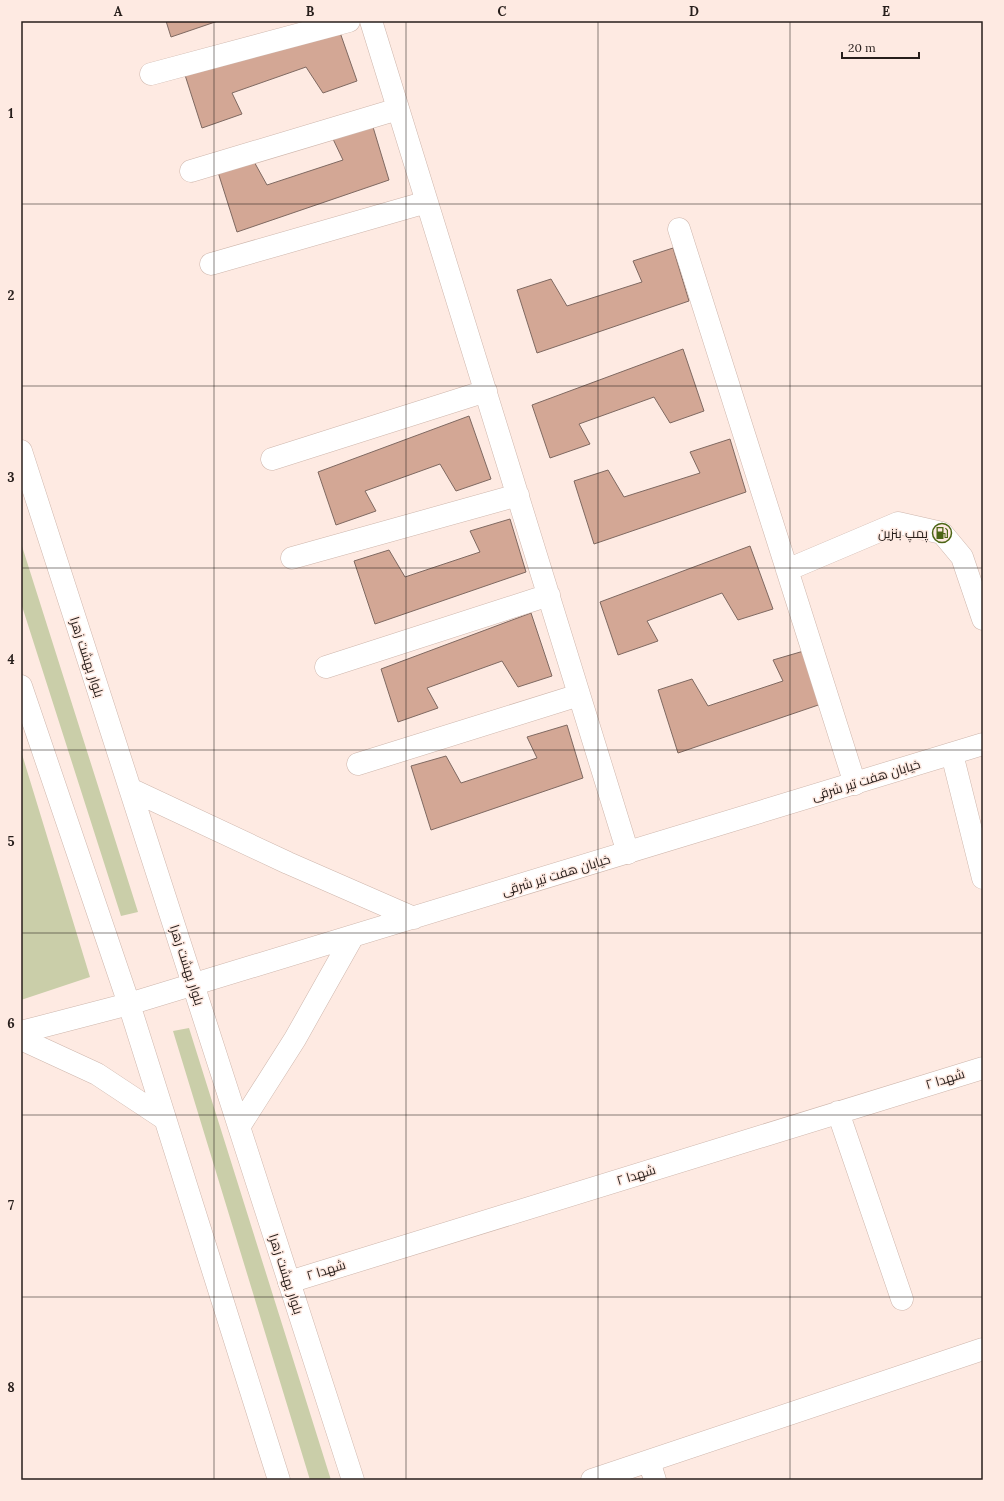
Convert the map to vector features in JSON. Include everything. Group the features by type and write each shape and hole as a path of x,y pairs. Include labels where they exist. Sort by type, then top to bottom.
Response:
{"street":[{"path":"151,74 349,21"},
{"path":"372,21 628,853"},
{"path":"191,171 398,109"},
{"path":"211,264 427,202"},
{"path":"679,229 855,784"},
{"path":"272,460 486,391"},
{"name":"بلوار بهشت زهرا","path":"21,451 353,1480"},
{"path":"292,558 518,495"},
{"path":"787,570 898,523 942,533 962,557 983,619"},
{"path":"326,667 549,595"},
{"path":"21,686 129,1004 279,1480"},
{"path":"358,764 579,695"},
{"name":"خیابان هفت تیر شرقی","path":"21,1032 129,1004 193,985 983,744"},
{"path":"952,754 983,878"},
{"path":"130,788 288,863 414,918"},
{"path":"239,1127 296,1039 353,936"},
{"path":"21,1039 97,1074 165,1119"},
{"name":"شهدا ۲","path":"289,1282 983,1068"},
{"path":"838,1112 902,1299"},
{"path":"592,1480 652,1471 983,1349"}],"green space":[{"path":"21,543 138,912 121,916 21,603"},
{"path":"21,751 90,977 21,1000"},
{"path":"189,1028 331,1480 310,1480 173,1031"}],"building":[{"path":"166,21 218,21 171,37"},
{"path":"336,21 357,81 323,93 306,67 232,93 242,114 202,128 185,75"},
{"path":"373,127 389,180 237,232 217,169 252,158 267,185 343,160 333,139"},
{"path":"673,248 689,301 537,353 517,290 551,279 567,306 642,282 633,261"},
{"path":"683,349 704,411 670,423 654,397 579,424 590,444 550,458 532,405"},
{"path":"469,416 491,479 456,491 440,464 365,491 376,511 336,525 318,472"},
{"path":"730,439 746,492 594,544 574,481 608,470 624,497 700,473 690,452"},
{"path":"510,519 526,572 375,624 354,561 389,550 405,577 480,552 470,531"},
{"path":"750,546 773,609 738,620 722,593 647,621 658,641 618,655 600,602"},
{"path":"531,613 552,676 518,687 502,661 427,688 438,708 398,722 381,669"},
{"path":"814,648 830,701 678,753 658,690 692,679 708,706 783,681 773,660"},
{"path":"567,725 583,778 431,830 411,766 446,756 461,783 537,758 527,737"}],"place":[{"name":"پمپ بنزین","path":"942,533"}]}
